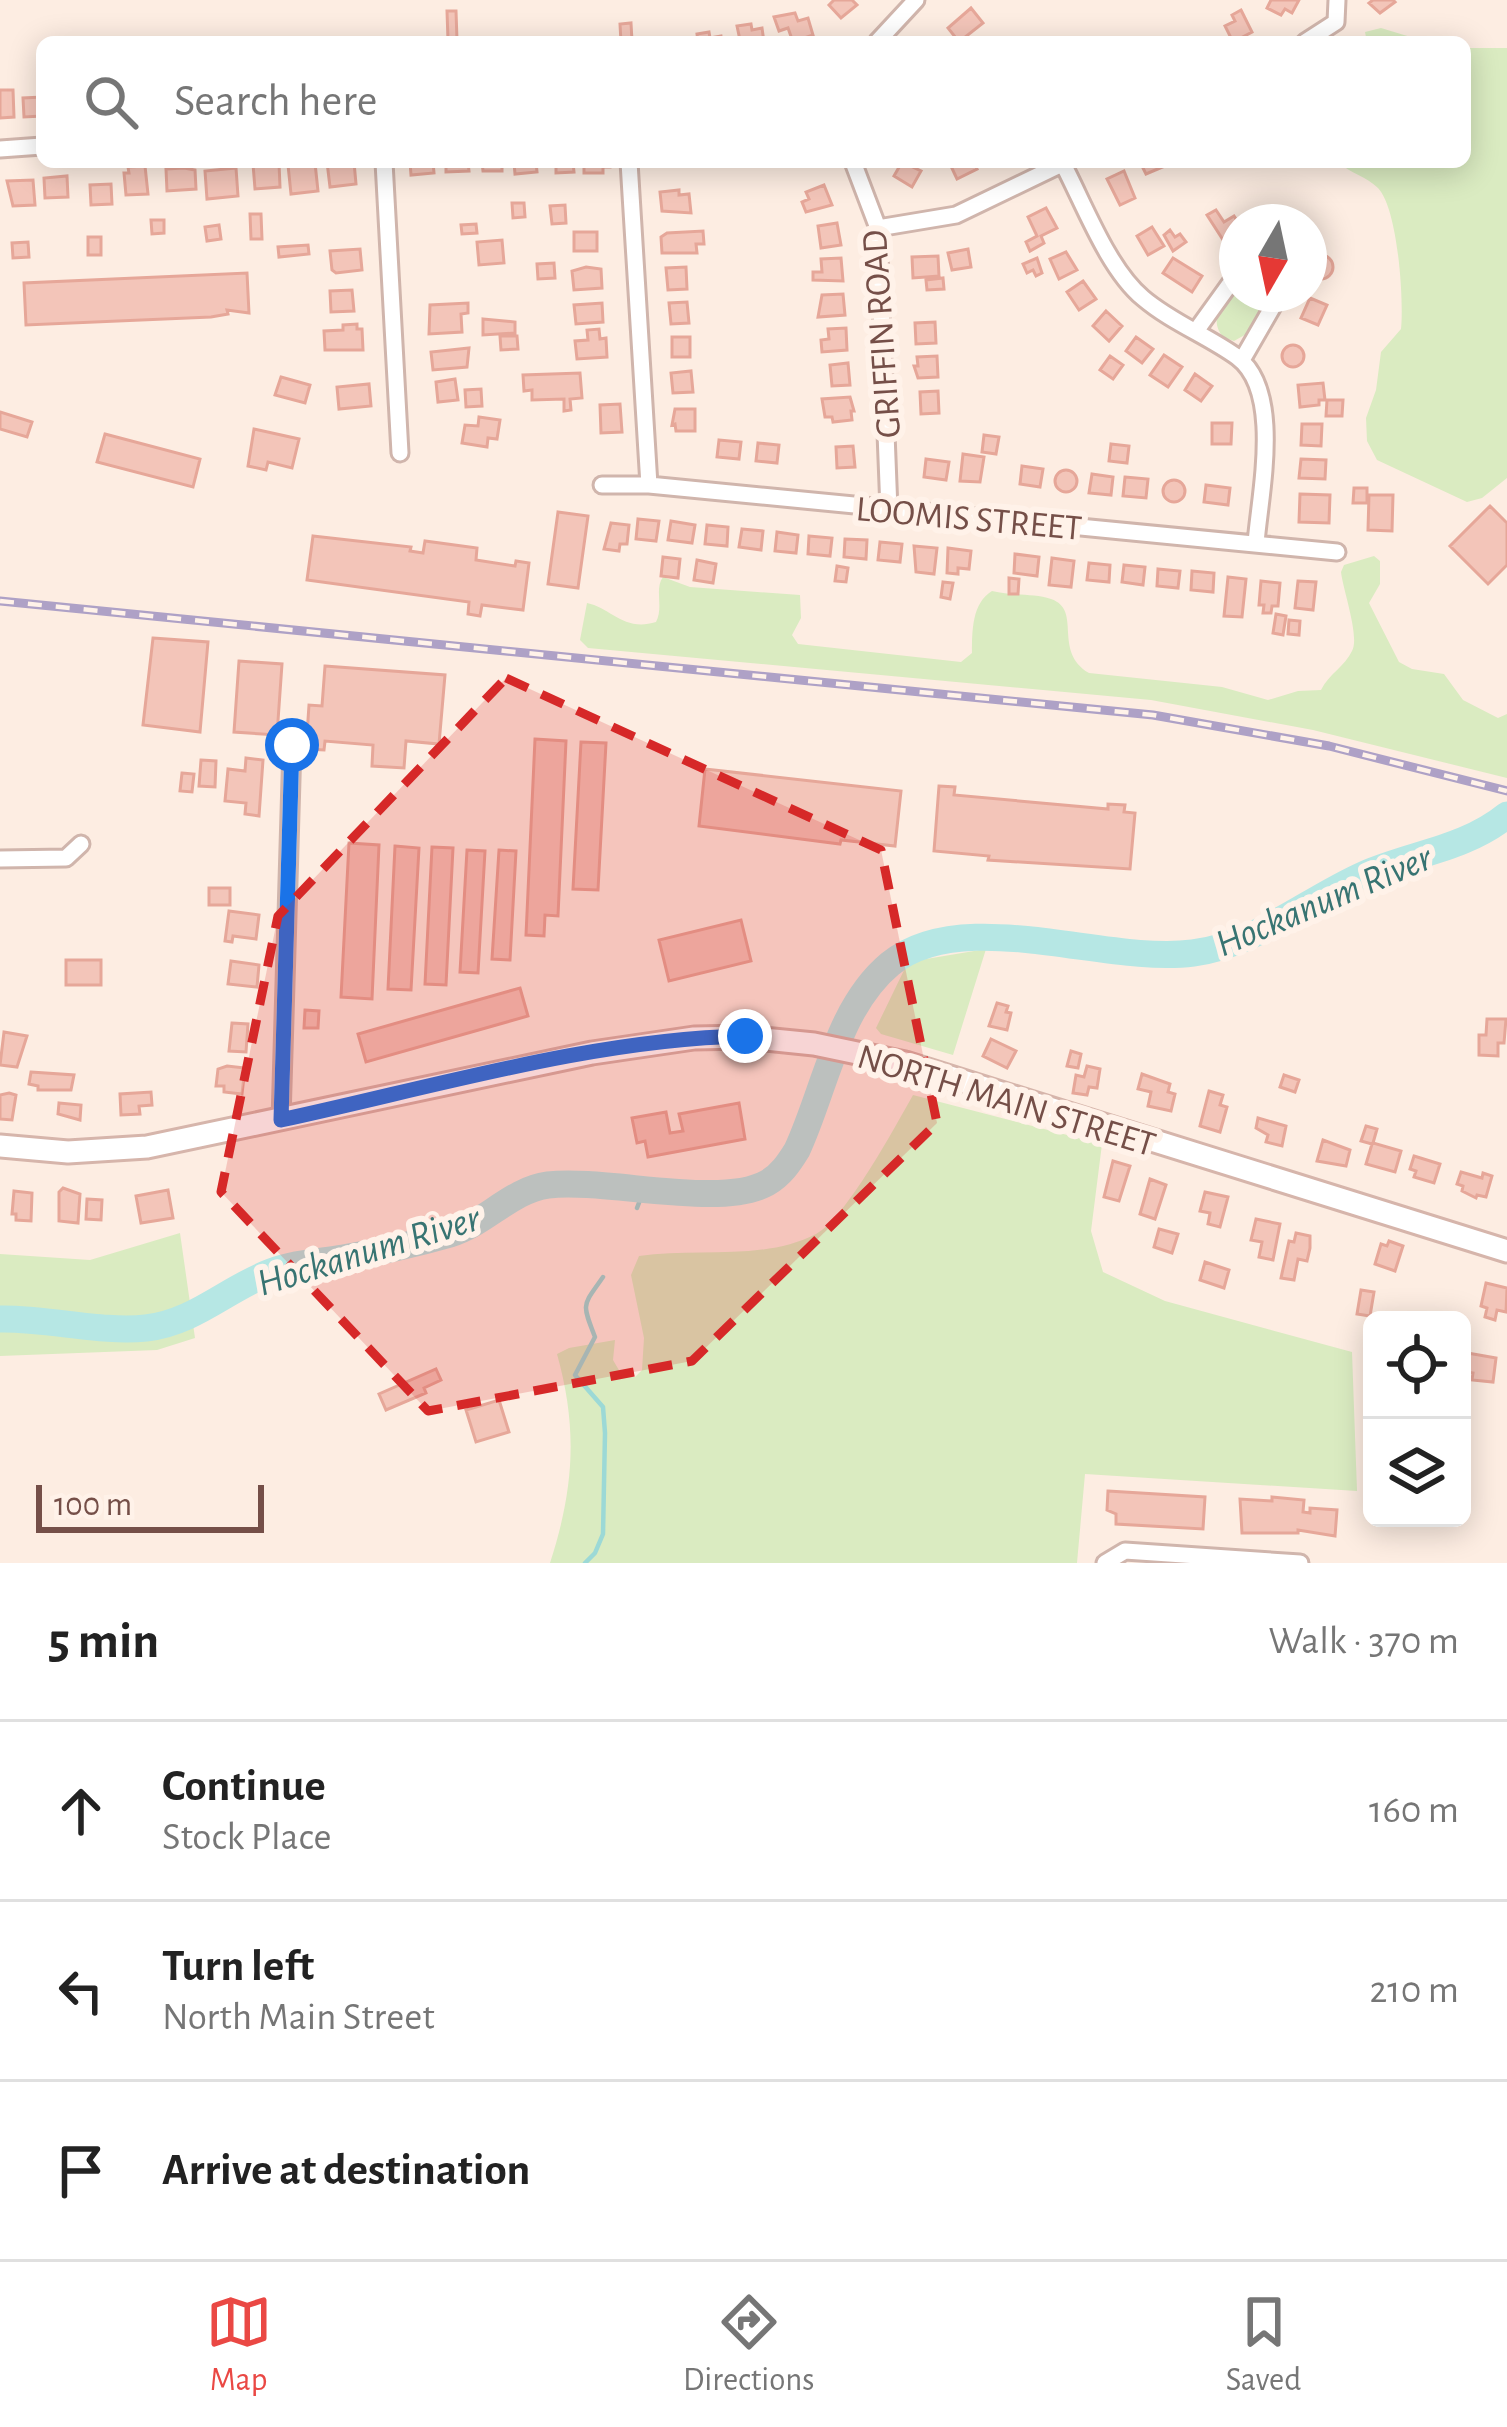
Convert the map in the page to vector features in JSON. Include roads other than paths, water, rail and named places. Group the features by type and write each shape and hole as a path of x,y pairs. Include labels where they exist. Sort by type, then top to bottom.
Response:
{"main road":[{"name":"NORTH MAIN STREET","path":"0,1146 68,1152 128,1150 646,1044 745,1036 905,1063 1507,1251"}],"street":[{"path":"883,36 916,0"},
{"path":"1314,36 1336,22 1337,0"},
{"path":"0,149 36,146"},
{"path":"384,168 400,453"},
{"path":"629,168 649,485"},
{"name":"GRIFFIN ROAD","path":"856,168 878,228 889,510"},
{"path":"878,228 956,215 1055,168"},
{"path":"1068,168 1122,276 1144,299 1242,360 1257,379 1264,404 1256,543"},
{"path":"1196,331 1219,299"},
{"path":"1242,360 1270,312"},
{"name":"LOOMIS STREET","path":"602,484 1337,551"},
{"path":"281,1120 292,745"},
{"path":"0,859 66,857 81,844"},
{"path":"1105,1563 1125,1551 1300,1563"}],"waterway":[{"name":"Hockanum River","path":"0,1319 112,1329 163,1325 271,1272 450,1234 522,1193 548,1185 721,1193 767,1183 797,1150 857,1003 890,964 920,947 995,937 1158,954 1216,948 1260,931 1365,874 1457,843 1507,815"},
{"path":"637,1208 645,1187"},
{"path":"585,1563 603,1534 605,1433 603,1407 575,1375 595,1337 586,1305 603,1277"}],"railway":[{"path":"0,601 1153,715 1329,746 1507,791"}]}
